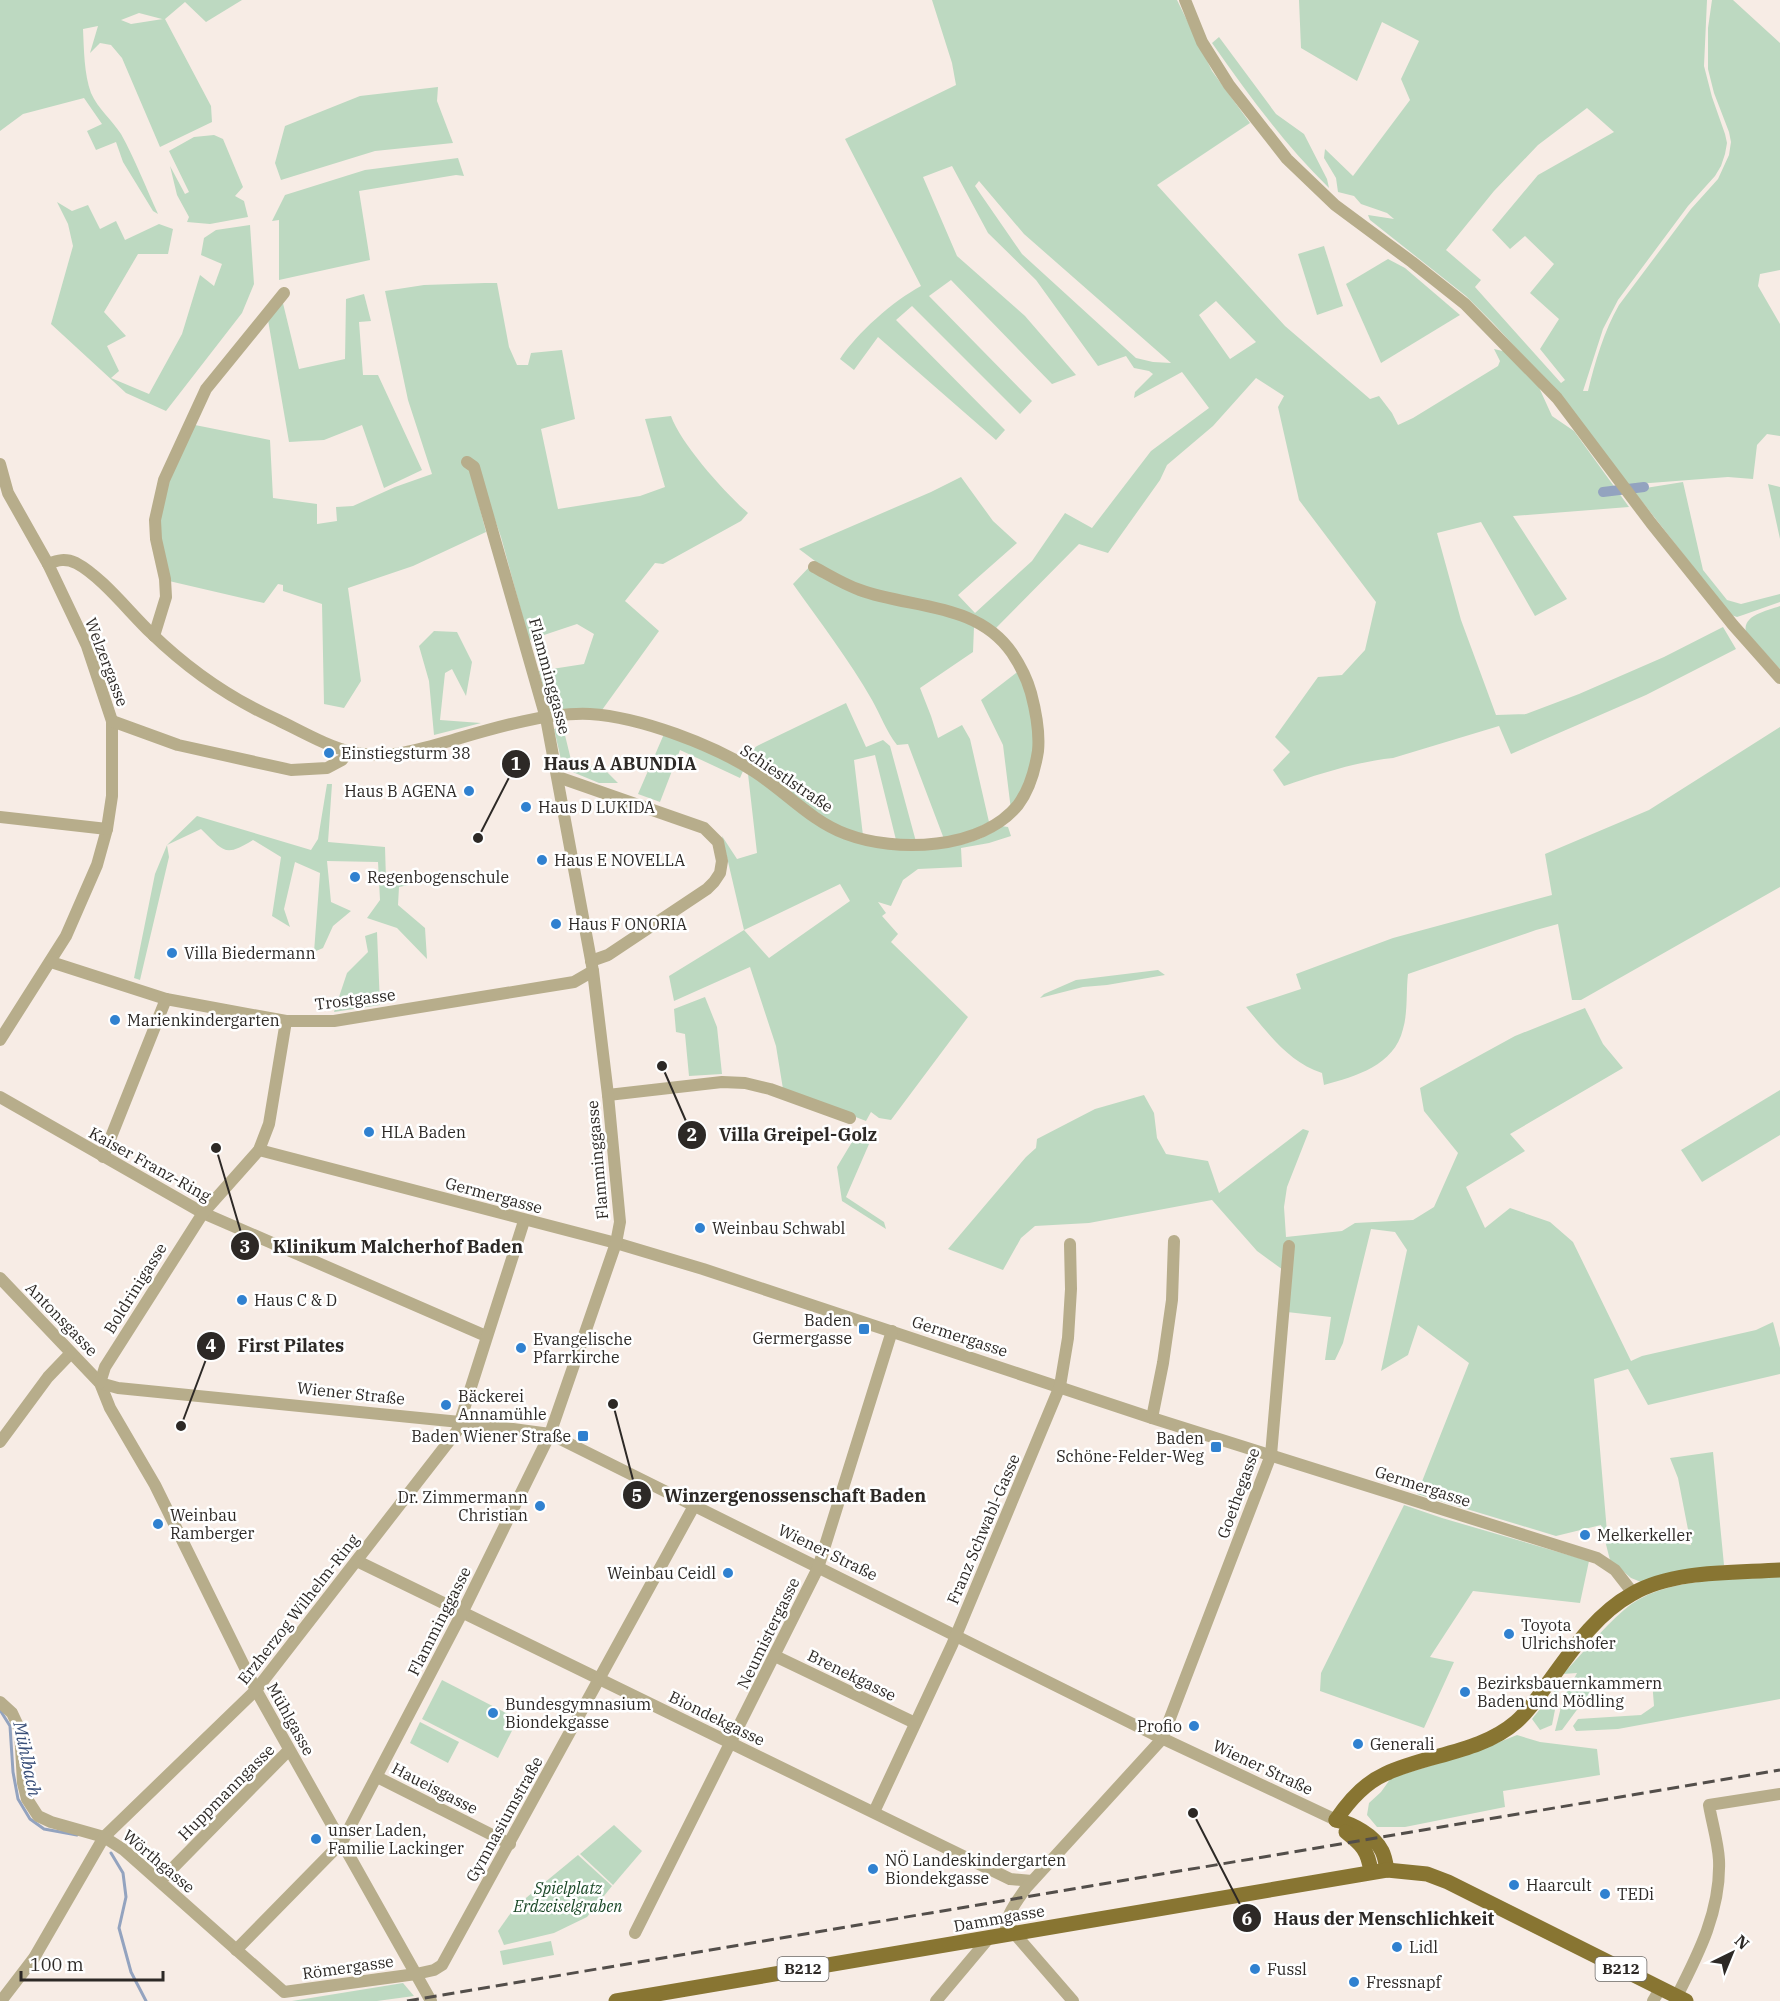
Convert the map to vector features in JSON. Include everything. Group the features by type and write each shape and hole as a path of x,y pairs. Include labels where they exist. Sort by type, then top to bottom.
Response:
{"main road":[{"path":"1336,1820 1343,1809 1364,1788 1383,1774 1469,1747 1496,1735 1516,1722 1586,1634 1616,1605 1634,1593 1669,1580 1696,1575 1780,1570"},
{"name":"Wiener Straße","path":"1336,1820 1349,1823 1375,1841 1381,1849 1387,1870"},
{"name":"Wiener Straße","path":"1336,1820 1367,1851 1371,1872"},
{"name":"B212","path":"1387,1870 1427,1875 1448,1882 1657,1995 1681,1999"},
{"name":"Dammgasse","path":"616,2001 1387,1870"}],"street":[{"path":"1185,0 1202,42 1229,85 1287,159 1335,205 1465,304 1557,398 1651,523 1733,625 1780,678"},
{"path":"154,636 166,597 155,520 164,480 206,390 284,293"},
{"name":"Flamminggasse","path":"236,1950 342,1842 377,1777 462,1613 550,1434 616,1243 620,1222 608,1095 592,966 558,777 546,718 474,467 467,462"},
{"name":"Welzergasse","path":"0,465 8,493 48,564 87,646 112,721 112,796 97,864 66,936 0,1040"},
{"name":"Schiestlstraße","path":"48,564 62,559 76,563 98,580 154,636 205,678 251,708 348,752 371,755 402,754 500,727 546,718 589,714 670,732 746,767 818,820 843,834 867,841 901,845 956,841 985,830 1004,817 1016,807 1033,778 1039,739 1038,722 1028,683 1004,642 984,626 959,614 861,591 814,567"},
{"path":"112,721 178,745 291,770 327,768 342,760 348,752"},
{"name":"Trostgasse","path":"51,962 166,999 286,1021 334,1021 574,982 592,966 714,882 720,873 722,861 718,842 704,828 558,777"},
{"path":"0,817 106,829"},
{"path":"103,1157 166,999"},
{"path":"259,1150 269,1124 286,1021"},
{"path":"608,1095 722,1082 745,1083 770,1089 850,1118"},
{"name":"Kaiser Franz-Ring","path":"0,1097 202,1213 486,1336"},
{"name":"Boldrinigasse","path":"100,1383 105,1367 202,1213 259,1150"},
{"name":"Germergasse","path":"259,1150 616,1243 703,1269 1152,1418 1597,1558 1615,1570 1634,1593"},
{"name":"Erzherzog Wilhelm-Ring","path":"4,2000 33,1958 104,1837 256,1690 457,1431 525,1221"},
{"path":"1152,1418 1172,1300 1174,1241"},
{"name":"Franz Schwabl-Gasse","path":"874,1812 956,1636 1060,1386 1069,1328 1070,1244"},
{"name":"Goethegasse","path":"1162,1739 1271,1455 1289,1246"},
{"name":"Antonsgasse","path":"0,1278 100,1383"},
{"name":"Neumistergasse","path":"634,1933 818,1568 892,1331"},
{"path":"2,1436 48,1377 71,1353"},
{"name":"Wiener Straße","path":"100,1383 118,1388 460,1422 550,1434 1162,1739 1336,1820"},
{"name":"Mühlgasse","path":"100,1383 110,1408 155,1485 256,1690 431,2001"},
{"name":"Gymnasiumstraße","path":"416,1974 434,1970 442,1965 694,1506"},
{"name":"Biondekgasse","path":"357,1561 1010,1879 1032,1881"},
{"name":"Brenekgasse","path":"775,1656 915,1723"},
{"name":"Wörthgasse","path":"0,1702 12,1713 20,1730 23,1784 27,1799 38,1816 104,1837 124,1850 284,1992"},
{"path":"1073,2001 1010,1934 1005,1924 1009,1912 1032,1881 1162,1739"},
{"name":"Huppmanngasse","path":"160,1881 290,1750"},
{"name":"Haueisgasse","path":"377,1777 510,1844"},
{"path":"1681,1999 1711,1923 1716,1901 1719,1860 1709,1805 1780,1794"},
{"path":"936,2001 989,1938"},
{"name":"Römergasse","path":"284,1992 416,1974"}],"green space":[{"path":"0,0 242,0 206,22 185,2 165,19 211,106 212,122 160,147 122,58 111,45 100,43 90,53 98,26 83,29 86,70 91,93 121,134 158,214 153,211 123,162 116,142 96,150 87,131 102,124 84,98 23,114 0,131","holes":["139,13 163,19 131,24 121,20"]},
{"path":"932,0 1177,0 1212,71 1250,123 1157,185 1285,326 1370,399 1379,396 1398,425 1498,366 1500,361 1494,349 1507,352 1537,383 1552,416 1574,431 1629,507 1513,516 1567,599 1535,616 1481,522 1437,533 1461,620 1496,715 1526,714 1579,694 1664,657 1723,627 1736,649 1646,695 1511,754 1499,726 1393,758 1351,765 1284,786 1273,770 1290,752 1275,737 1318,677 1342,675 1365,650 1376,602 1299,500 1278,407 1284,396 1256,378 1213,426 1167,465 1160,480 1108,553 1079,544 994,630 974,627 973,652 920,688 938,738 962,725 970,739 989,822 944,839 908,744 897,745 893,740 854,670 793,584 815,561 799,549 961,477 993,521 1017,543 958,595 975,613 1032,561 1065,513 1092,528 1151,451 1209,408 1182,372 1134,398 1135,392 1153,374 1134,368 1126,356 1098,366 1036,280 988,233 952,166 923,177 957,256 1025,316 1076,375 1052,384 951,280 929,296 1032,401 1020,414 912,306 896,320 1005,430 996,440 878,337 854,370 840,359 876,318 921,286 845,139 956,85 952,63","holes":["979,181 1024,234 1171,363 1136,358 1022,254 975,186","1216,301 1256,342 1230,359 1199,315"]},
{"path":"1299,0 1707,0 1704,66 1725,134 1727,143 1725,154 1715,176 1688,206 1618,300 1603,329 1583,391 1588,391 1600,347 1619,305 1691,209 1718,179 1729,155 1731,142 1729,132 1714,93 1708,69 1708,28 1712,0 1733,0 1780,43 1780,270 1760,274 1758,286 1780,324 1780,436 1767,434 1757,445 1753,479 1728,477 1624,485 1551,386 1493,323 1466,296 1370,220 1368,215 1394,219 1387,213 1361,204 1354,196 1338,192 1336,178 1324,158 1325,149 1353,176 1410,100 1401,79 1419,41 1382,22 1357,81 1301,48","holes":["1587,108 1614,132 1538,175 1492,230 1510,249 1525,236 1554,264 1530,293 1559,319 1540,349 1565,380 1561,383 1475,287 1481,280 1446,250 1494,191 1538,145"]},
{"path":"1219,37 1276,114 1304,134 1327,179 1329,188 1282,136 1239,81 1212,43"},
{"path":"438,87 437,101 453,143 375,151 281,180 275,163 285,126 360,96"},
{"path":"214,135 223,139 243,187 235,196 244,201 248,217 210,224 187,222 189,217 177,195 170,166 185,194 189,192 169,151 194,137"},
{"path":"458,158 464,176 456,175 359,191 370,260 279,280 279,220 272,221 285,195 365,170"},
{"path":"57,202 72,211 88,205 100,229 116,221 125,240 159,224 173,229 168,254 138,254 104,312 126,336 107,346 119,371 111,378 149,394 182,334 200,275 214,286 222,264 201,255 204,238 216,230 250,225 254,284 242,313 166,411 126,393 51,324 73,246 68,224"},
{"path":"1324,246 1343,306 1317,315 1298,254"},
{"path":"1388,259 1405,268 1460,315 1381,363 1346,284"},
{"path":"497,283 509,347 517,365 528,365 531,353 562,350 575,419 541,429 558,509 640,496 665,487 645,419 671,416 684,440 705,467 748,513 741,521 663,564 655,563 625,601 659,631 602,710 551,716 539,671 584,664 594,634 577,624 529,640 501,537 485,491 476,493 486,532 413,566 348,588 361,681 344,708 324,704 322,604 283,591 283,585 278,584 264,603 169,581 158,521 168,479 190,424 270,440 273,498 317,504 317,524 337,521 336,507 353,506 395,487 432,474 408,400 385,291 424,285"},
{"path":"280,291 299,369 345,359 346,299 364,294 371,321 359,322 363,375 378,375 422,470 384,488 362,425 324,440 289,442 268,320"},
{"path":"1683,482 1703,570 1727,600 1741,604 1780,594 1780,602 1737,617 1731,615 1633,490"},
{"path":"1768,484 1780,487 1780,539"},
{"path":"1780,606 1780,669 1746,632 1746,626 1748,621 1757,614"},
{"path":"434,631 457,632 472,662 466,696 452,669 445,673 440,720 481,723 434,735 429,681 419,646"},
{"path":"1025,666 1042,760 1012,818 1003,745 981,700"},
{"path":"846,703 866,747 883,740 890,746 918,849 962,844 984,837 1001,826 1008,827 1011,836 961,848 962,867 918,869 903,880 891,906 878,902 886,913 882,916 898,934 891,942 968,1017 891,1120 879,1118 871,1112 866,1121 783,1089 776,1046 750,967 674,1001 669,976 744,930 722,836 737,859 757,853 748,774 740,759 757,746","holes":["875,755 898,848 864,844 854,760","840,884 850,901 769,958 744,930"]},
{"path":"563,727 572,764 603,768 618,783 599,783 563,768 554,729"},
{"path":"1780,727 1780,887 1581,1000 1572,1000 1558,924 1536,930 1408,974 1405,1022 1398,1042 1391,1052 1372,1068 1324,1085 1322,1073 1299,1062 1289,1054 1246,1007 1301,989 1296,974 1393,938 1552,895 1545,854 1649,810"},
{"path":"664,734 705,749 743,771 740,778 680,750 660,802 638,794"},
{"path":"327,784 332,784 328,842 385,847 386,880 447,877 399,887 398,905 425,928 427,959 397,928 367,918 380,900 378,862 327,861 331,902 351,911 333,926 323,948 314,952 320,873 295,862 284,909 290,927 272,916 281,857 253,840 236,849 225,850 201,829 167,845 197,816 311,850 318,839"},
{"path":"167,845 169,857 140,980 134,978 155,874"},
{"path":"377,932 380,1005 334,1012 347,973 368,952 365,936"},
{"path":"1158,970 1165,975 1083,987 1040,998 1076,980"},
{"path":"705,997 717,1027 722,1074 689,1076 685,1034 676,1032 674,1009"},
{"path":"1585,1008 1603,1044 1623,1068 1510,1134 1525,1151 1466,1187 1485,1228 1510,1208 1550,1222 1573,1242 1631,1361 1642,1356 1756,1330 1773,1322 1780,1348 1780,1374 1648,1405 1628,1369 1594,1379 1607,1532 1691,1545 1678,1478 1670,1458 1713,1452 1724,1565 1641,1582 1631,1578 1610,1560 1601,1525 1556,1536 1417,1494 1469,1363 1418,1325 1408,1355 1381,1371 1407,1250 1395,1232 1371,1229 1343,1343 1335,1360 1325,1360 1331,1317 1287,1312 1290,1275 1257,1251 1212,1200 1089,1223 1035,1226 1021,1238 1003,1270 948,1249 1036,1148 1037,1139 1095,1109 1144,1095 1154,1113 1157,1138 1166,1154 1208,1161 1219,1193 1303,1129 1309,1131 1287,1187 1284,1207 1286,1237 1342,1231 1355,1223 1413,1220 1434,1207 1458,1153 1424,1111 1420,1088 1515,1036"},
{"path":"1780,1090 1780,1135 1702,1182 1681,1150"},
{"path":"858,1132 869,1144 846,1197 884,1222 886,1229 842,1201 837,1167"},
{"path":"1404,1505 1589,1561 1580,1603 1473,1591 1430,1657 1454,1662 1424,1728 1320,1691 1321,1673"},
{"path":"1780,1577 1780,1699 1618,1729 1576,1731 1573,1726 1578,1719 1641,1715 1654,1706 1652,1680 1596,1684 1562,1730 1555,1731 1563,1699 1577,1673 1563,1674 1608,1625 1640,1599 1677,1585"},
{"path":"442,1680 518,1719 498,1758 422,1719"},
{"path":"1560,1684 1552,1725 1540,1730 1532,1719"},
{"path":"420,1722 459,1742 448,1763 410,1743"},
{"path":"1517,1735 1540,1742 1597,1749 1600,1775 1503,1791 1505,1807 1405,1827 1377,1827 1367,1815 1369,1803 1391,1778 1472,1753"},
{"path":"614,1825 642,1851 613,1885 580,1854"},
{"name":"Spielplatz Erdzeiselgraben","path":"578,1855 612,1886 587,1917 554,1933 504,1945 498,1931 515,1907"},
{"path":"551,1941 554,1955 503,1965 500,1951"},
{"path":"403,1983 414,1996 377,2001 292,2001"}],"waterway":[{"path":"1603,492 1644,487"},
{"name":"Mühlbach","path":"0,1710 10,1726 13,1772 18,1799 30,1819 44,1829 77,1835"},
{"name":"Mühlbach","path":"111,1853 123,1873 126,1897 119,1928 131,1972 146,2001"}],"railway":[{"path":"407,2001 1780,1770"}],"place":[{"name":"Einstiegsturm 38","path":"329,753"},
{"name":"Haus B AGENA","path":"469,791"},
{"name":"Haus D LUKIDA","path":"526,807"},
{"name":"Haus A ABUNDIA","path":"478,838"},
{"name":"Haus E NOVELLA","path":"542,860"},
{"name":"Regenbogenschule","path":"355,877"},
{"name":"Haus F ONORIA","path":"556,924"},
{"name":"Villa Biedermann","path":"172,953"},
{"name":"Marienkindergarten","path":"115,1020"},
{"name":"Villa Greipel-Golz","path":"662,1066"},
{"name":"HLA Baden","path":"369,1132"},
{"name":"Klinikum Malcherhof Baden","path":"216,1148"},
{"name":"Weinbau Schwabl","path":"700,1228"},
{"name":"Haus C & D","path":"242,1300"},
{"name":"Baden Germergasse","path":"864,1329"},
{"name":"Evangelische Pfarrkirche","path":"521,1348"},
{"name":"Winzergenossenschaft Baden","path":"613,1404"},
{"name":"Bäckerei Annamühle","path":"446,1405"},
{"name":"First Pilates","path":"181,1426"},
{"name":"Baden Wiener Straße","path":"583,1436"},
{"name":"Baden Schöne-Felder-Weg","path":"1216,1447"},
{"name":"Dr. Zimmermann Christian","path":"540,1506"},
{"name":"Weinbau Ramberger","path":"158,1524"},
{"name":"Melkerkeller","path":"1585,1535"},
{"name":"Weinbau Ceidl","path":"728,1573"},
{"name":"Toyota Ulrichshofer","path":"1509,1634"},
{"name":"Bezirksbauernkammern Baden und Mödling","path":"1465,1692"},
{"name":"Bundesgymnasium Biondekgasse","path":"493,1713"},
{"name":"Profio","path":"1194,1726"},
{"name":"Generali","path":"1358,1744"},
{"name":"Haus der Menschlichkeit","path":"1193,1813"},
{"name":"unser Laden, Familie Lackinger","path":"316,1839"},
{"name":"NÖ Landeskindergarten Biondekgasse","path":"873,1869"},
{"name":"Haarcult","path":"1514,1885"},
{"name":"TEDi","path":"1605,1894"},
{"name":"Lidl","path":"1397,1947"},
{"name":"Fussl","path":"1255,1969"},
{"name":"Fressnapf","path":"1354,1982"}]}
